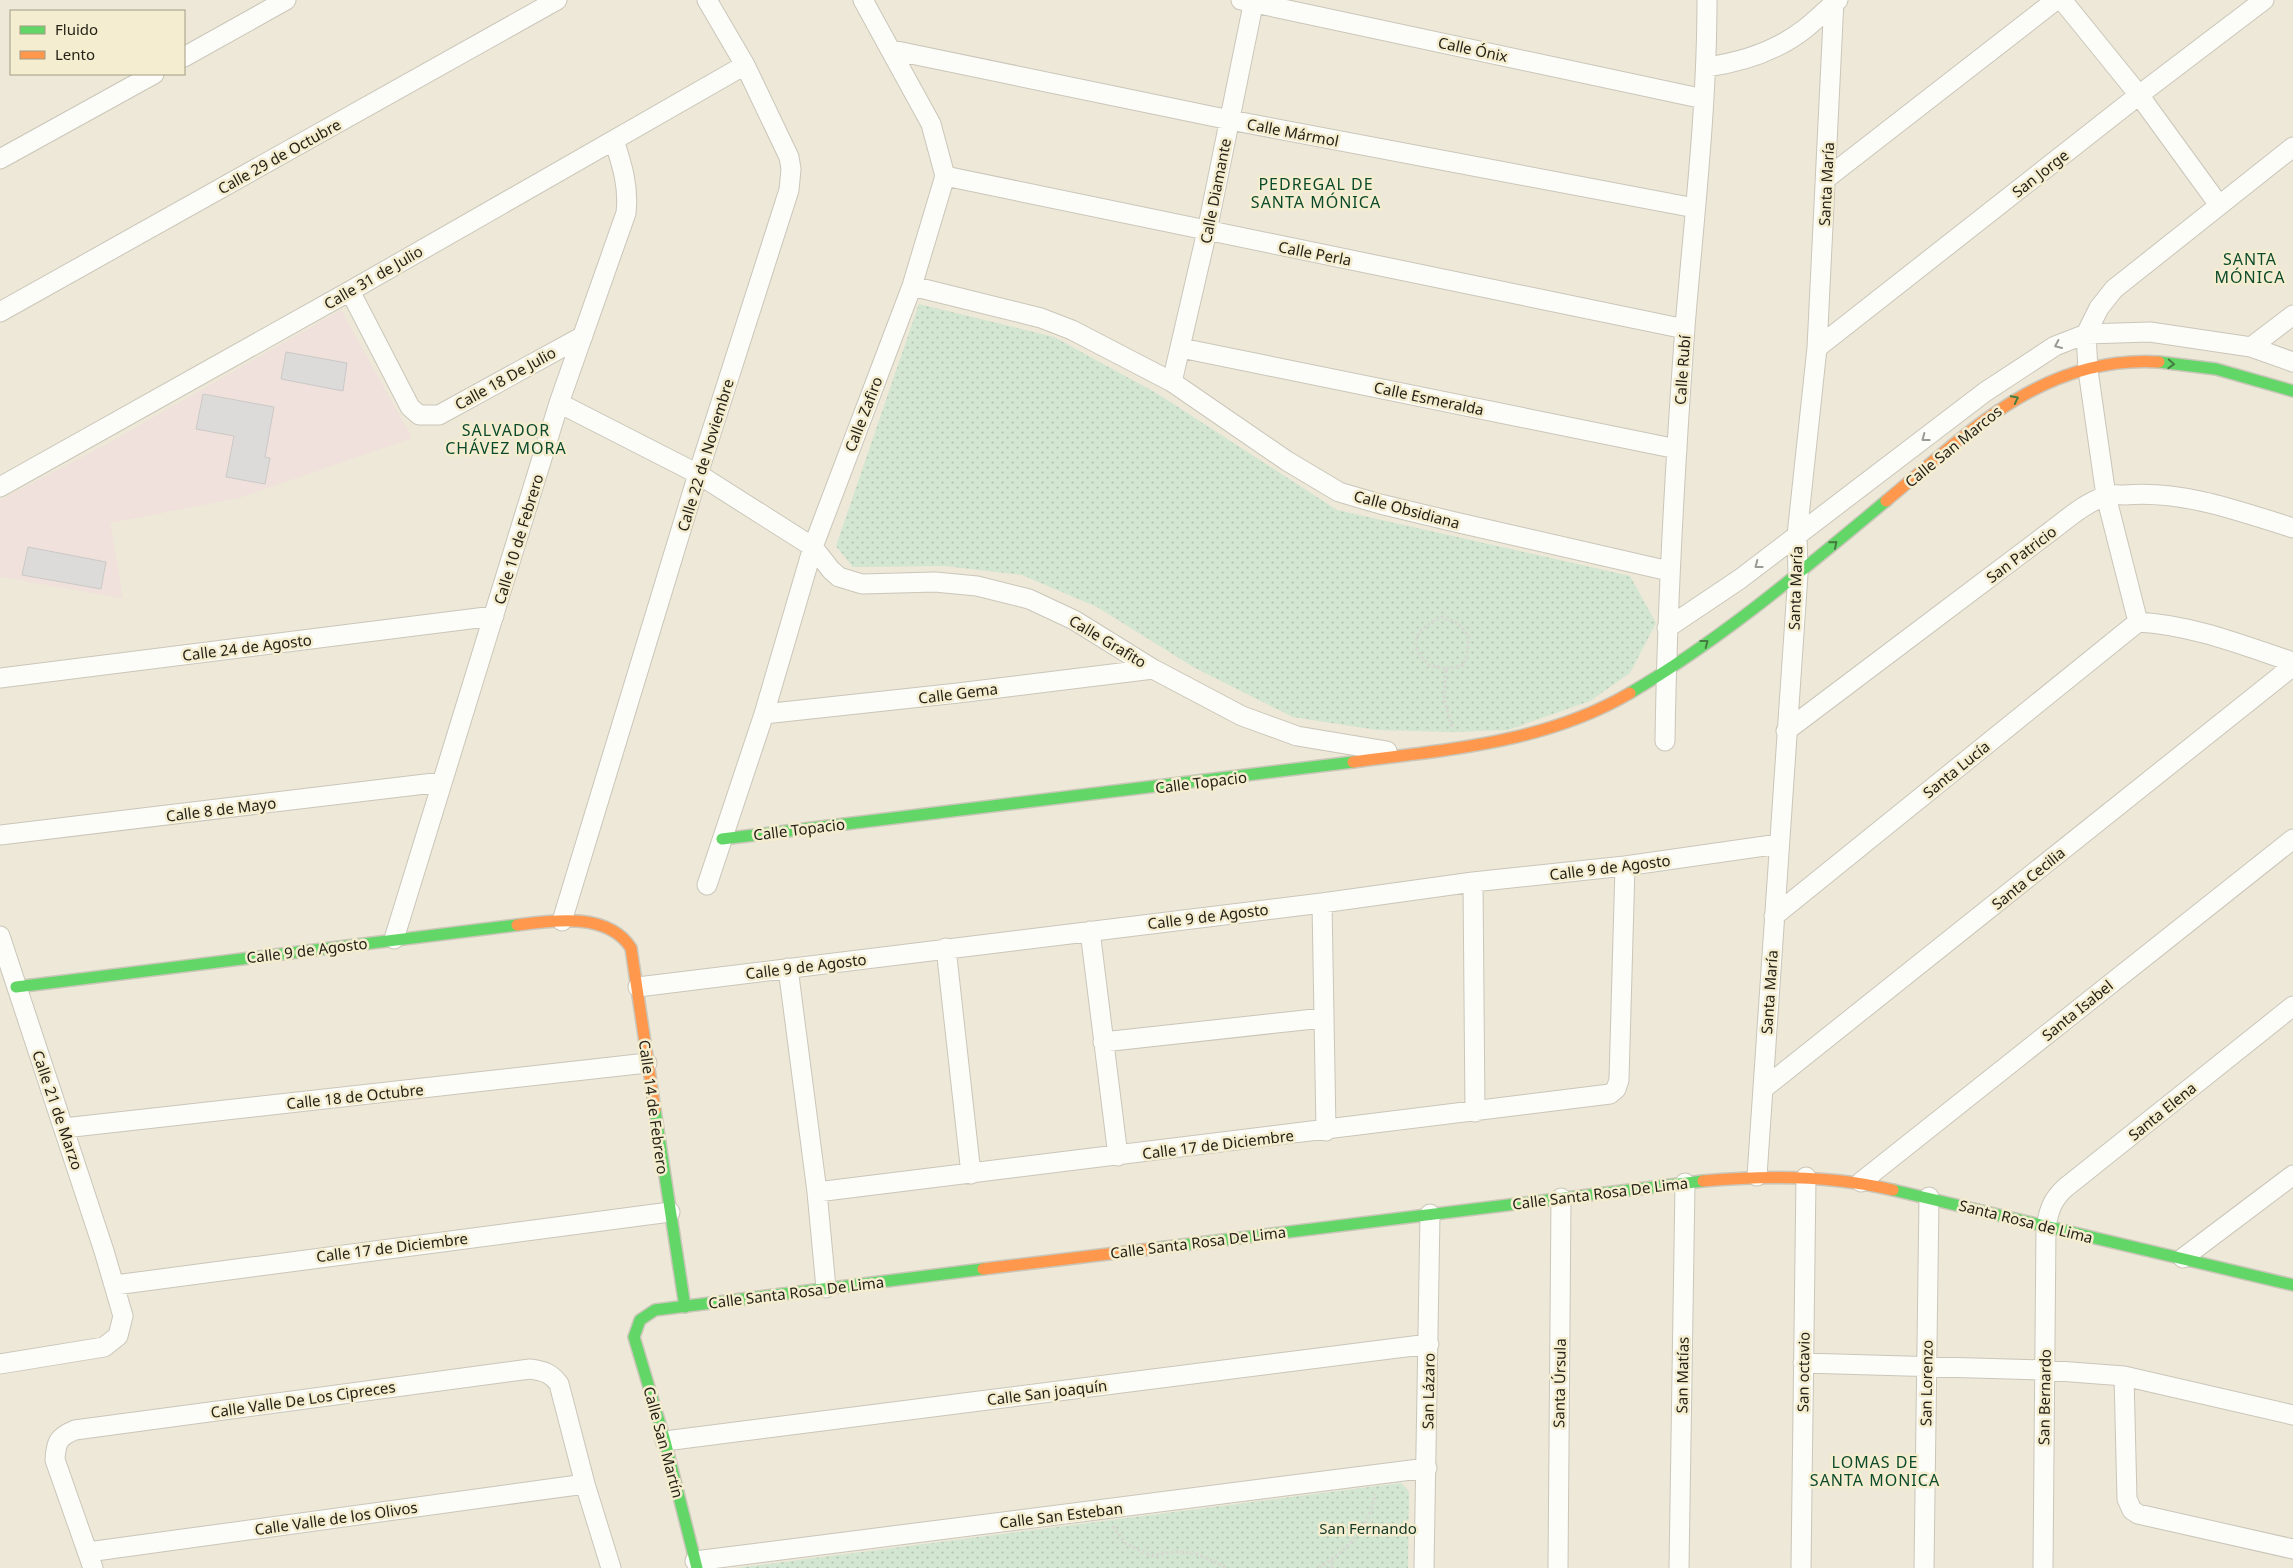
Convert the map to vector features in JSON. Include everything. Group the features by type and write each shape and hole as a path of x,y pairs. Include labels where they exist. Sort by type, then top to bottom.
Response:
{"street":[{"path":"185,56 286,0"},
{"name":"Calle 29 de Octubre","path":"0,312 557,0"},
{"name":"Calle 22 de Noviembre","path":"562,922 698,474 790,180 789,157 744,65 707,0"},
{"path":"864,0 931,124 945,176"},
{"name":"Calle Rubí","path":"1665,741 1669,571 1685,329 1707,67 1707,0"},
{"path":"1826,178 2056,0"},
{"path":"2062,0 2139,95 2219,205"},
{"name":"San Jorge","path":"1817,348 2139,95 2264,0"},
{"name":"Calle Ónix","path":"1250,1 1704,99"},
{"name":"Calle Diamante","path":"1172,382 1207,231 1230,120 1250,1"},
{"path":"1707,67 1740,62 1773,49 1805,29 1835,1"},
{"name":"Santa María","path":"1757,1176 1778,844 1798,574 1797,536 1817,348 1835,1"},
{"name":"Calle Mármol","path":"892,50 1230,120 1695,208"},
{"name":"Calle 31 de Julio","path":"0,487 350,291 744,65"},
{"path":"0,159 152,75"},
{"name":"Calle 10 de Febrero","path":"394,939 559,403 626,213 628,195 626,178 614,140"},
{"path":"2293,147 2114,289 2098,308 2086,334 2088,370 2106,496 2138,622 2164,624 2198,631 2293,662"},
{"name":"Calle Perla","path":"945,176 1685,329"},
{"name":"Calle Zafiro","path":"707,885 764,714 813,546 912,286 945,176"},
{"name":"Calle Obsidiana","path":"912,286 1041,318 1072,330 1172,382 1286,461 1339,492 1436,518 1669,571"},
{"name":"Calle 18 De Julio","path":"350,291 410,408 419,414 439,415 583,336"},
{"path":"2251,347 2293,315"},
{"name":"Calle San Marcos","path":"1667,628 1740,579 2008,376 2054,346 2086,334 2150,332 2251,347 2293,362"},
{"name":"Calle Esmeralda","path":"1181,348 1677,449"},
{"name":"Calle San Marcos","path":"1666,672 1798,574 2007,403 2061,378 2088,370 2136,362 2185,365 2265,381 2293,391"},
{"path":"559,403 698,474 813,546"},
{"name":"San Patricio","path":"1786,731 2051,531 2083,508 2106,496 2144,493 2192,499 2293,528"},
{"name":"Calle Grafito","path":"813,546 830,570 838,577 848,581 862,584 952,584 977,586 1029,599 1074,620 1153,669 1242,716 1297,736 1405,754"},
{"name":"Calle 24 de Agosto","path":"0,678 494,616"},
{"name":"Santa Lucía","path":"1774,916 2138,622"},
{"name":"Santa Cecilia","path":"1763,1089 2293,666"},
{"name":"Calle Gema","path":"764,714 1153,669"},
{"name":"Calle Topacio","path":"722,838 1262,774 1491,743 1554,728 1610,705 1666,672"},
{"name":"Calle 8 de Mayo","path":"0,835 442,782"},
{"name":"Santa Isabel","path":"1861,1182 2293,838"},
{"name":"Calle 9 de Agosto","path":"638,988 1090,930 1322,903 1473,882 1625,866 1778,844"},
{"name":"Calle 17 de Diciembre","path":"817,1192 1602,1097 1610,1094 1616,1089 1619,1080 1625,866"},
{"path":"1473,882 1475,1112"},
{"path":"1322,903 1326,1131"},
{"name":"Calle 9 de Agosto","path":"16,987 394,939 562,922 598,925"},
{"name":"Calle 14 de Febrero","path":"598,925 616,930 632,948 647,1063 685,1307"},
{"path":"1090,930 1118,1156"},
{"name":"Calle 21 de Marzo","path":"0,936 115,1284"},
{"path":"946,948 971,1174"},
{"path":"788,968 817,1192 826,1288"},
{"name":"Santa Elena","path":"2046,1227 2049,1209 2055,1197 2065,1188 2293,1006"},
{"path":"1103,1042 1323,1018"},
{"name":"Calle 18 de Octubre","path":"64,1128 647,1063"},
{"path":"2183,1258 2293,1174"},
{"name":"Santa Rosa de Lima","path":"1757,1176 1806,1177 1861,1182 2293,1285"},
{"name":"Calle Santa Rosa De Lima","path":"642,1317 655,1310 826,1288 1685,1183 1757,1176"},
{"name":"San octavio","path":"1801,1568 1806,1177"},
{"name":"San Matías","path":"1679,1568 1685,1183"},
{"name":"San Lorenzo","path":"1924,1568 1929,1197"},
{"name":"Santa Úrsula","path":"1558,1568 1561,1198"},
{"name":"Calle 17 de Diciembre","path":"115,1284 670,1212"},
{"name":"San Lázaro","path":"1424,1568 1430,1214"},
{"name":"San Bernardo","path":"2043,1568 2046,1227"},
{"path":"0,1364 104,1347 118,1336 123,1316 115,1284"},
{"name":"Calle San Martín","path":"642,1317 636,1326 634,1337 665,1441 696,1565"},
{"name":"Calle San joaquín","path":"665,1441 1429,1344"},
{"path":"1803,1363 2044,1370 2124,1376 2293,1415"},
{"name":"Calle Valle De Los Cipreces","path":"91,1560 55,1460 56,1446 63,1435 75,1430 520,1370 544,1371 553,1375 559,1384 585,1484"},
{"path":"2124,1376 2127,1499 2132,1510 2138,1514 2293,1549"},
{"name":"Calle San Esteban","path":"696,1565 1427,1468"},
{"path":"585,1484 611,1568"},
{"name":"Calle Valle de los Olivos","path":"91,1560 585,1484"}],"path":[{"path":"1442,617 1458,623 1468,637 1467,655 1463,665 1446,669 1429,665 1417,649 1418,635 1425,625 1442,617"},
{"path":"1446,669 1444,699 1458,747"},
{"path":"1319,1568 1345,1549 1369,1516 1378,1474"},
{"path":"1100,1510 1125,1543 1150,1556 1168,1552 1188,1551 1227,1568"},
{"path":"1332,1559 1332,1568"}],"shaded area":[{"path":"341,310 412,438 239,498 110,523 123,598 0,577 0,500 98,449"}],"green space":[{"path":"919,304 1054,337 1158,394 1337,510 1630,576 1656,623 1630,673 1590,701 1508,730 1453,732 1377,730 1293,717 1195,668 1097,607 1022,575 945,566 853,567 836,546"},
{"name":"San Fernando","path":"1401,1483 1409,1491 1408,1568 736,1568"}],"building":[{"path":"286,352 347,363 343,391 281,379"},
{"path":"203,394 274,407 265,457 270,458 265,484 226,477 234,436 196,429"},
{"path":"28,547 106,562 101,589 22,575"}],"traffic: fast":[{"path":"2159,362 2216,369 2293,391"},
{"path":"1630,693 1697,650 1730,626 1886,501"},
{"path":"722,839 1353,762"},
{"path":"16,987 517,925"},
{"path":"655,1110 685,1307"},
{"path":"1150,1249 1703,1181"},
{"path":"1893,1190 2293,1285"},
{"path":"697,1568 665,1441 634,1337 640,1320 655,1310 983,1269"}],"traffic: slow":[{"path":"1886,501 1978,425 2010,403 2043,385 2079,371 2117,363 2159,362"},
{"path":"1353,762 1460,748 1530,733 1598,710 1630,693"},
{"path":"517,925 547,921 579,921 595,924 621,936 631,948 655,1110"},
{"path":"1703,1181 1775,1177 1822,1179 1846,1181 1893,1190"},
{"path":"983,1269 1150,1249"}],"district":[{"name":"PEDREGAL DE SANTA MÓNICA","path":"1316,193"},
{"name":"SANTA MÓNICA","path":"2250,268"},
{"name":"SALVADOR CHÁVEZ MORA","path":"506,439"},
{"name":"LOMAS DE SANTA MONICA","path":"1875,1471"}]}
